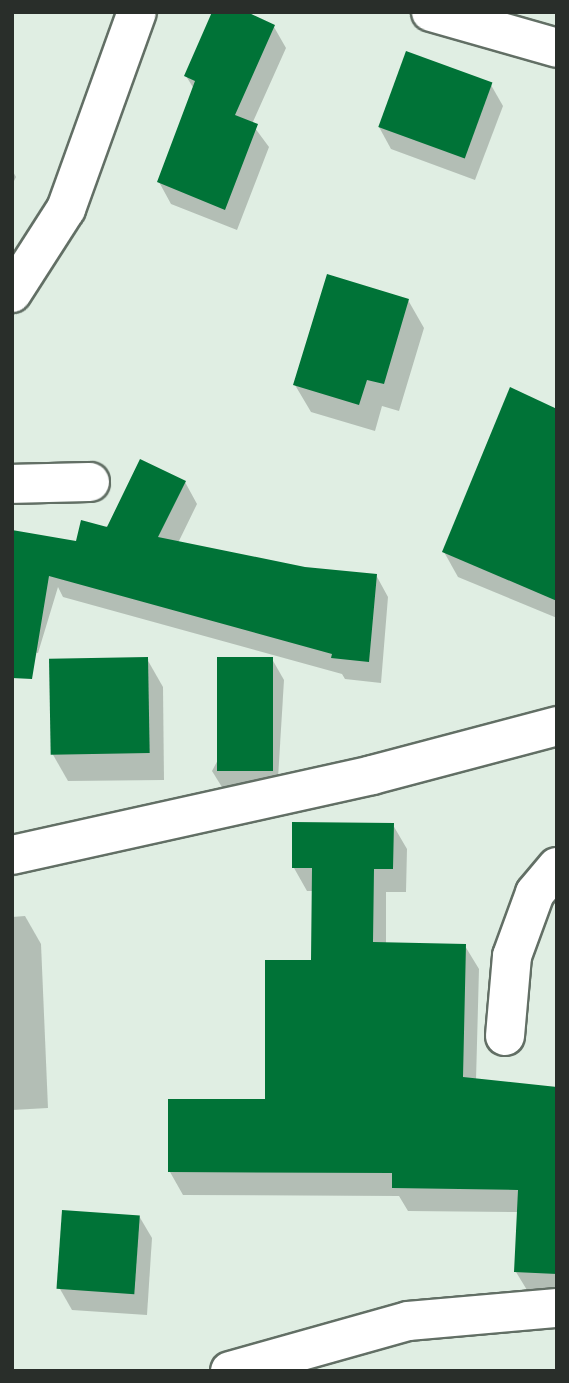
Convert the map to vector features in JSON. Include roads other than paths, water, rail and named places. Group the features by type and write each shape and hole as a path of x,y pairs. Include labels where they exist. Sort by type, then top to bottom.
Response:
{"street":[{"path":"12,293 66,209 137,12"},
{"path":"431,12 557,48"},
{"path":"12,484 90,482"},
{"path":"12,855 372,775 557,726"},
{"path":"505,1036 512,956 535,893 557,867"},
{"path":"248,1368 408,1321 557,1308"}]}
